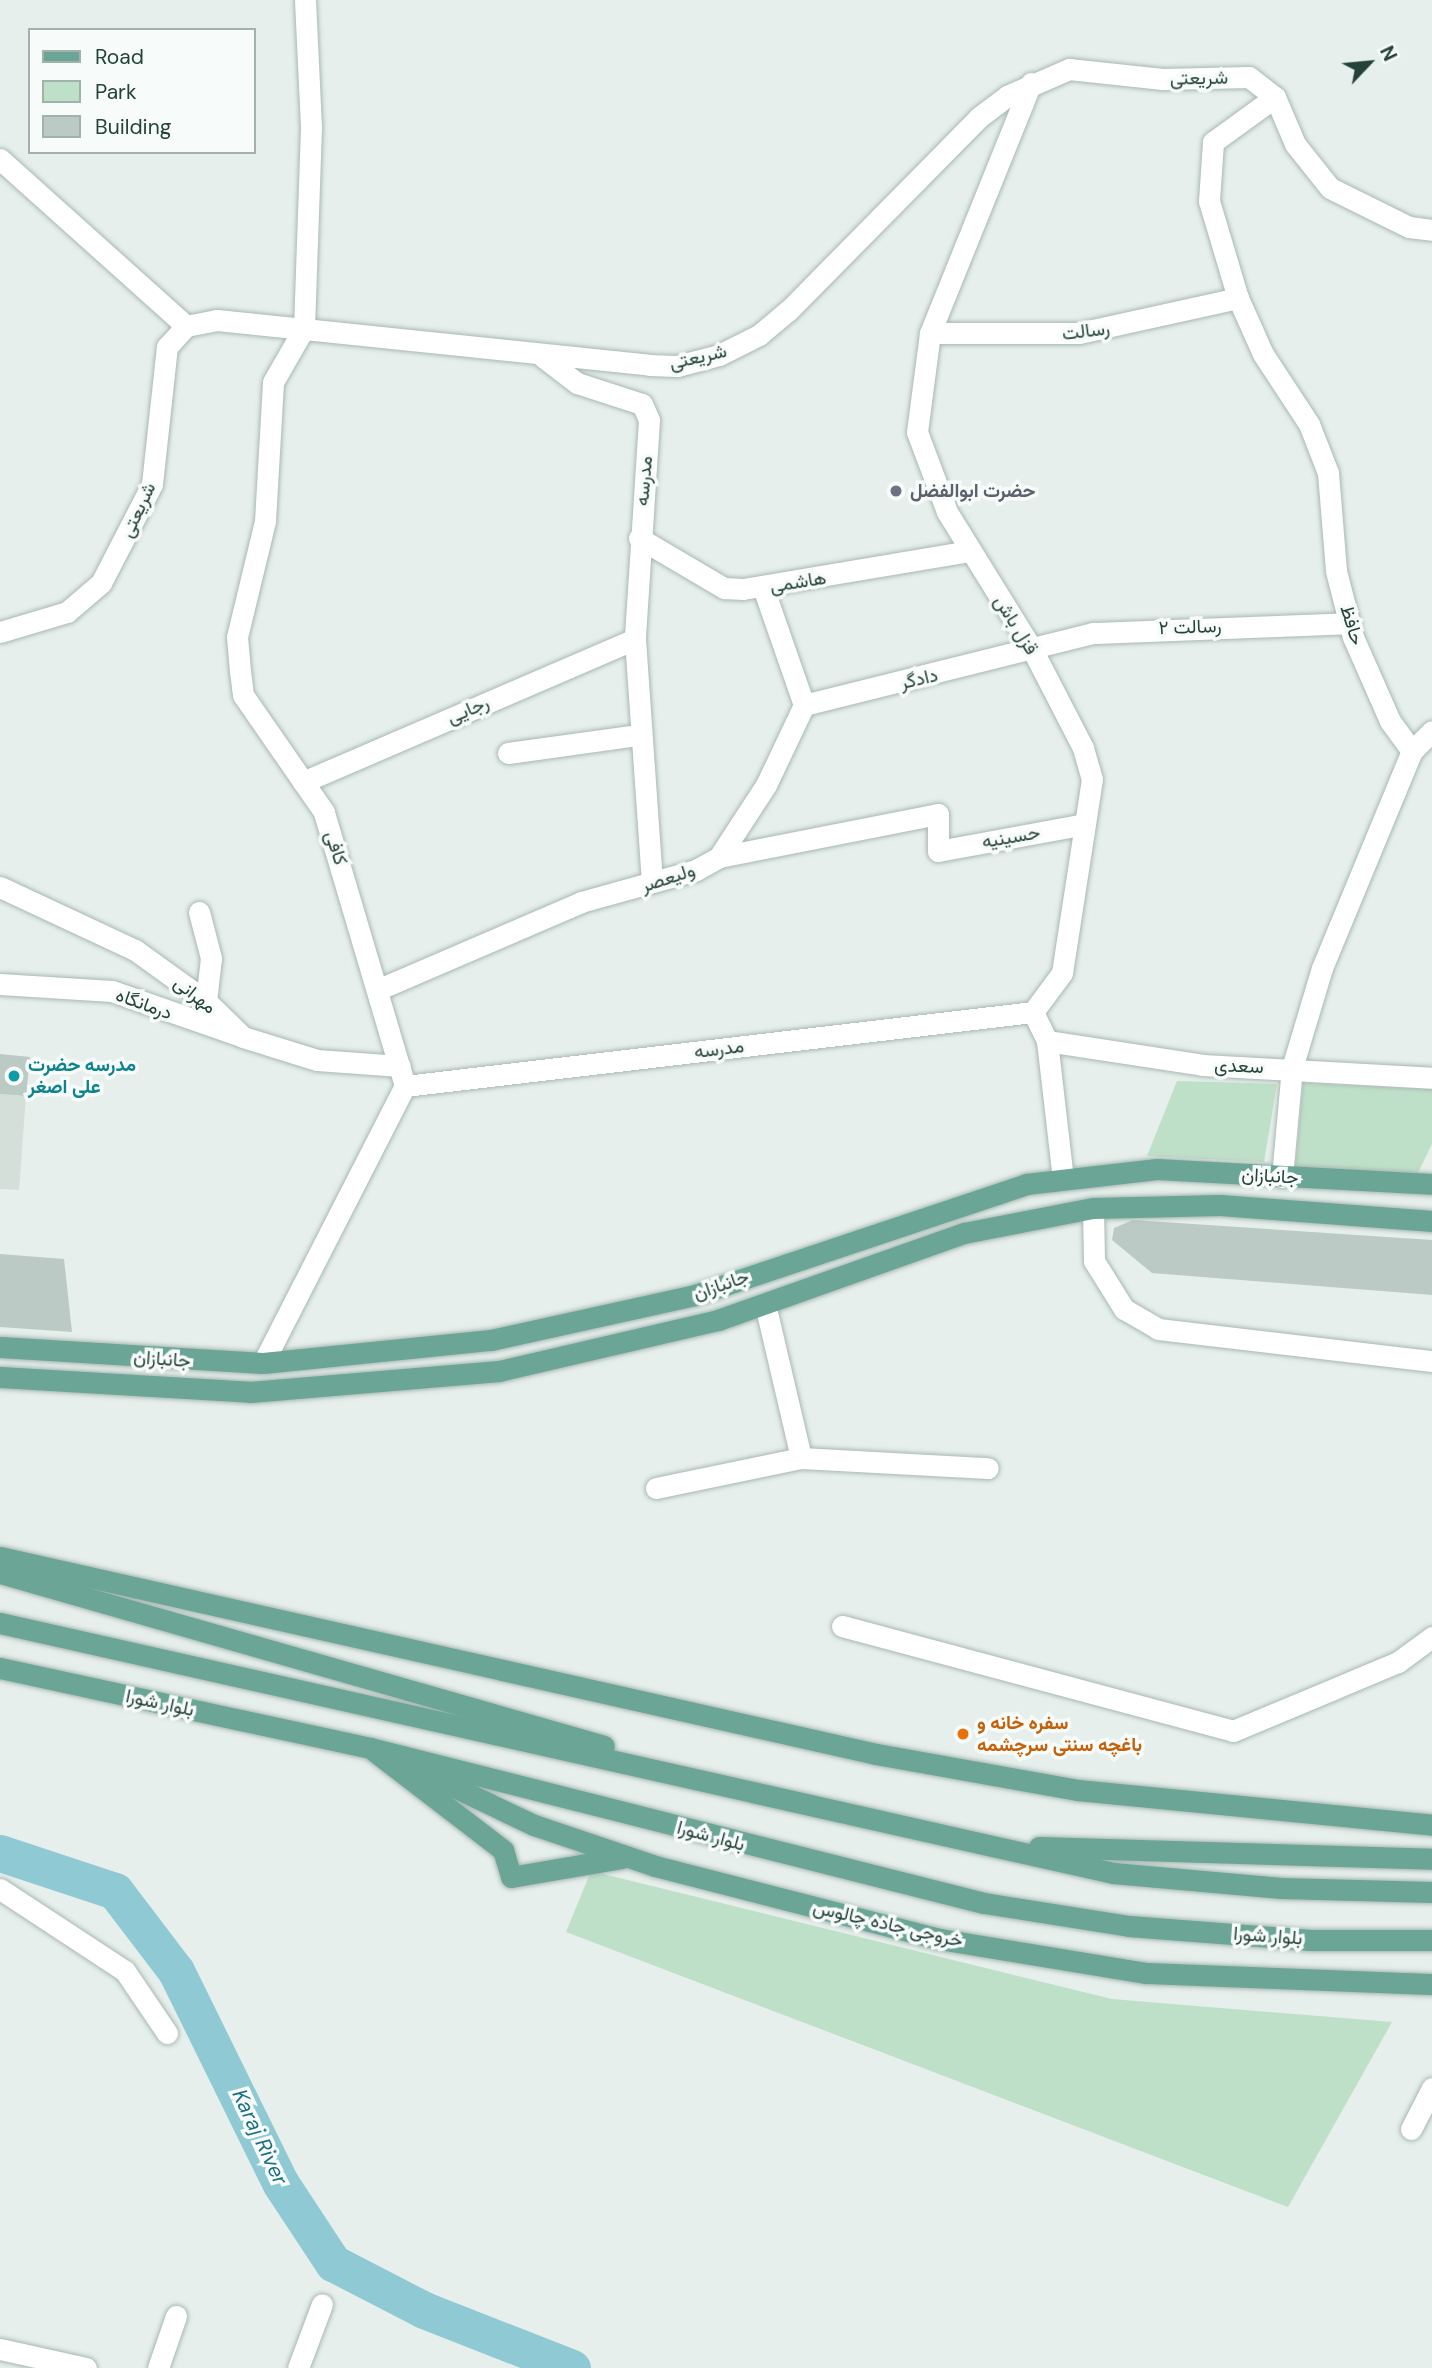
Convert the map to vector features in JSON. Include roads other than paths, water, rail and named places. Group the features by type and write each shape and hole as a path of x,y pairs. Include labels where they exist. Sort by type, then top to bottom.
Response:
{"main road":[{"name":"جانبازان","path":"0,1347 263,1363 492,1340 695,1295 959,1202 1063,1179 1157,1169 1431,1182"},
{"path":"1383,1217 1370,1198 1387,1181"},
{"name":"جانبازان","path":"0,1377 250,1392 499,1371 610,1349 765,1304 964,1233 1093,1208 1220,1206 1432,1221"},
{"path":"250,1392 263,1363"},
{"path":"0,1556 876,1754 1078,1790 1432,1825"},
{"path":"0,1573 536,1724 729,1787"},
{"path":"0,1623 1113,1873 1281,1888 1432,1892"},
{"name":"بلوار شورا","path":"0,1668 370,1748 984,1903 1129,1926 1310,1940 1432,1940"},
{"path":"370,1748 503,1850 511,1877 631,1857"},
{"name":"خروجی جاده چالوس","path":"370,1748 534,1825 631,1857 940,1939 1145,1973 1432,1984"},
{"path":"1006,1848 1128,1846 1432,1859"}],"street":[{"path":"304,328 311,127 305,0"},
{"name":"شریعتی","path":"0,632 67,612 101,583 152,484 167,347 186,326 216,320 543,357 677,366 749,341 788,311 978,118 1031,83 1069,69 1162,79 1249,77 1275,97"},
{"name":"قزل باش","path":"1031,83 930,333 917,432 969,551 1032,649 1083,748 1092,779 1062,973 1033,1012"},
{"path":"1275,97 1295,144 1330,188 1409,227 1432,230"},
{"name":"حافظ","path":"1275,97 1213,142 1209,201 1238,298 1263,354 1309,424 1328,473 1336,570 1350,623 1390,721 1424,743 1340,916 1292,1068 1282,1177"},
{"path":"0,159 186,326"},
{"name":"رسالت","path":"930,333 1079,332 1238,298"},
{"name":"کافی","path":"304,328 273,382 265,521 237,637 243,695 324,812 338,850 402,1076"},
{"name":"مدرسه","path":"543,357 577,383 642,404 649,435 639,538 635,639 637,735 652,881"},
{"name":"هاشمی","path":"639,538 724,588 763,587 969,551"},
{"path":"763,587 804,705"},
{"name":"رسالت ۲","path":"1032,649 1139,629 1350,623"},
{"name":"رجایی","path":"303,782 635,639"},
{"name":"دادگر","path":"804,705 1032,649"},
{"name":"ولیعصر","path":"377,990 581,902 696,870 719,857 766,785 804,705"},
{"path":"508,753 637,735"},
{"name":"حسینیه","path":"719,857 938,814 938,851 1085,824"},
{"name":"مهرانی","path":"0,887 135,950 206,1000 243,1037 317,1060 402,1076"},
{"path":"199,912 211,958 206,1000"},
{"name":"درمانگاه","path":"0,984 112,991 243,1037"},
{"path":"1033,1012 1047,1041 1063,1179"},
{"name":"مدرسه","path":"402,1076 1033,1012"},
{"name":"سعدی","path":"1047,1041 1203,1065 1432,1078"},
{"path":"263,1363 402,1076"},
{"path":"1093,1208 1094,1261 1124,1309 1158,1329 1432,1361"},
{"path":"765,1304 801,1458"},
{"path":"656,1488 801,1458 988,1468"},
{"path":"842,1626 1233,1731 1398,1662 1432,1637"},
{"path":"0,1889 125,1971 167,2033"},
{"path":"1412,2129 1430,2099"},
{"path":"298,2368 322,2304"},
{"path":"158,2368 176,2316"},
{"path":"0,2349 86,2368"}],"waterway":[{"name":"Karaj River","path":"0,1853 115,1891 176,1971 281,2184 333,2263 424,2310 572,2368"}],"place":[{"name":"حضرت ابوالفضل","path":"896,491"},
{"name":"مدرسه حضرت علی اصغر","path":"14,1076"},
{"name":"سفره خانه و باغچه سنتی سرچشمه","path":"963,1734"}]}
